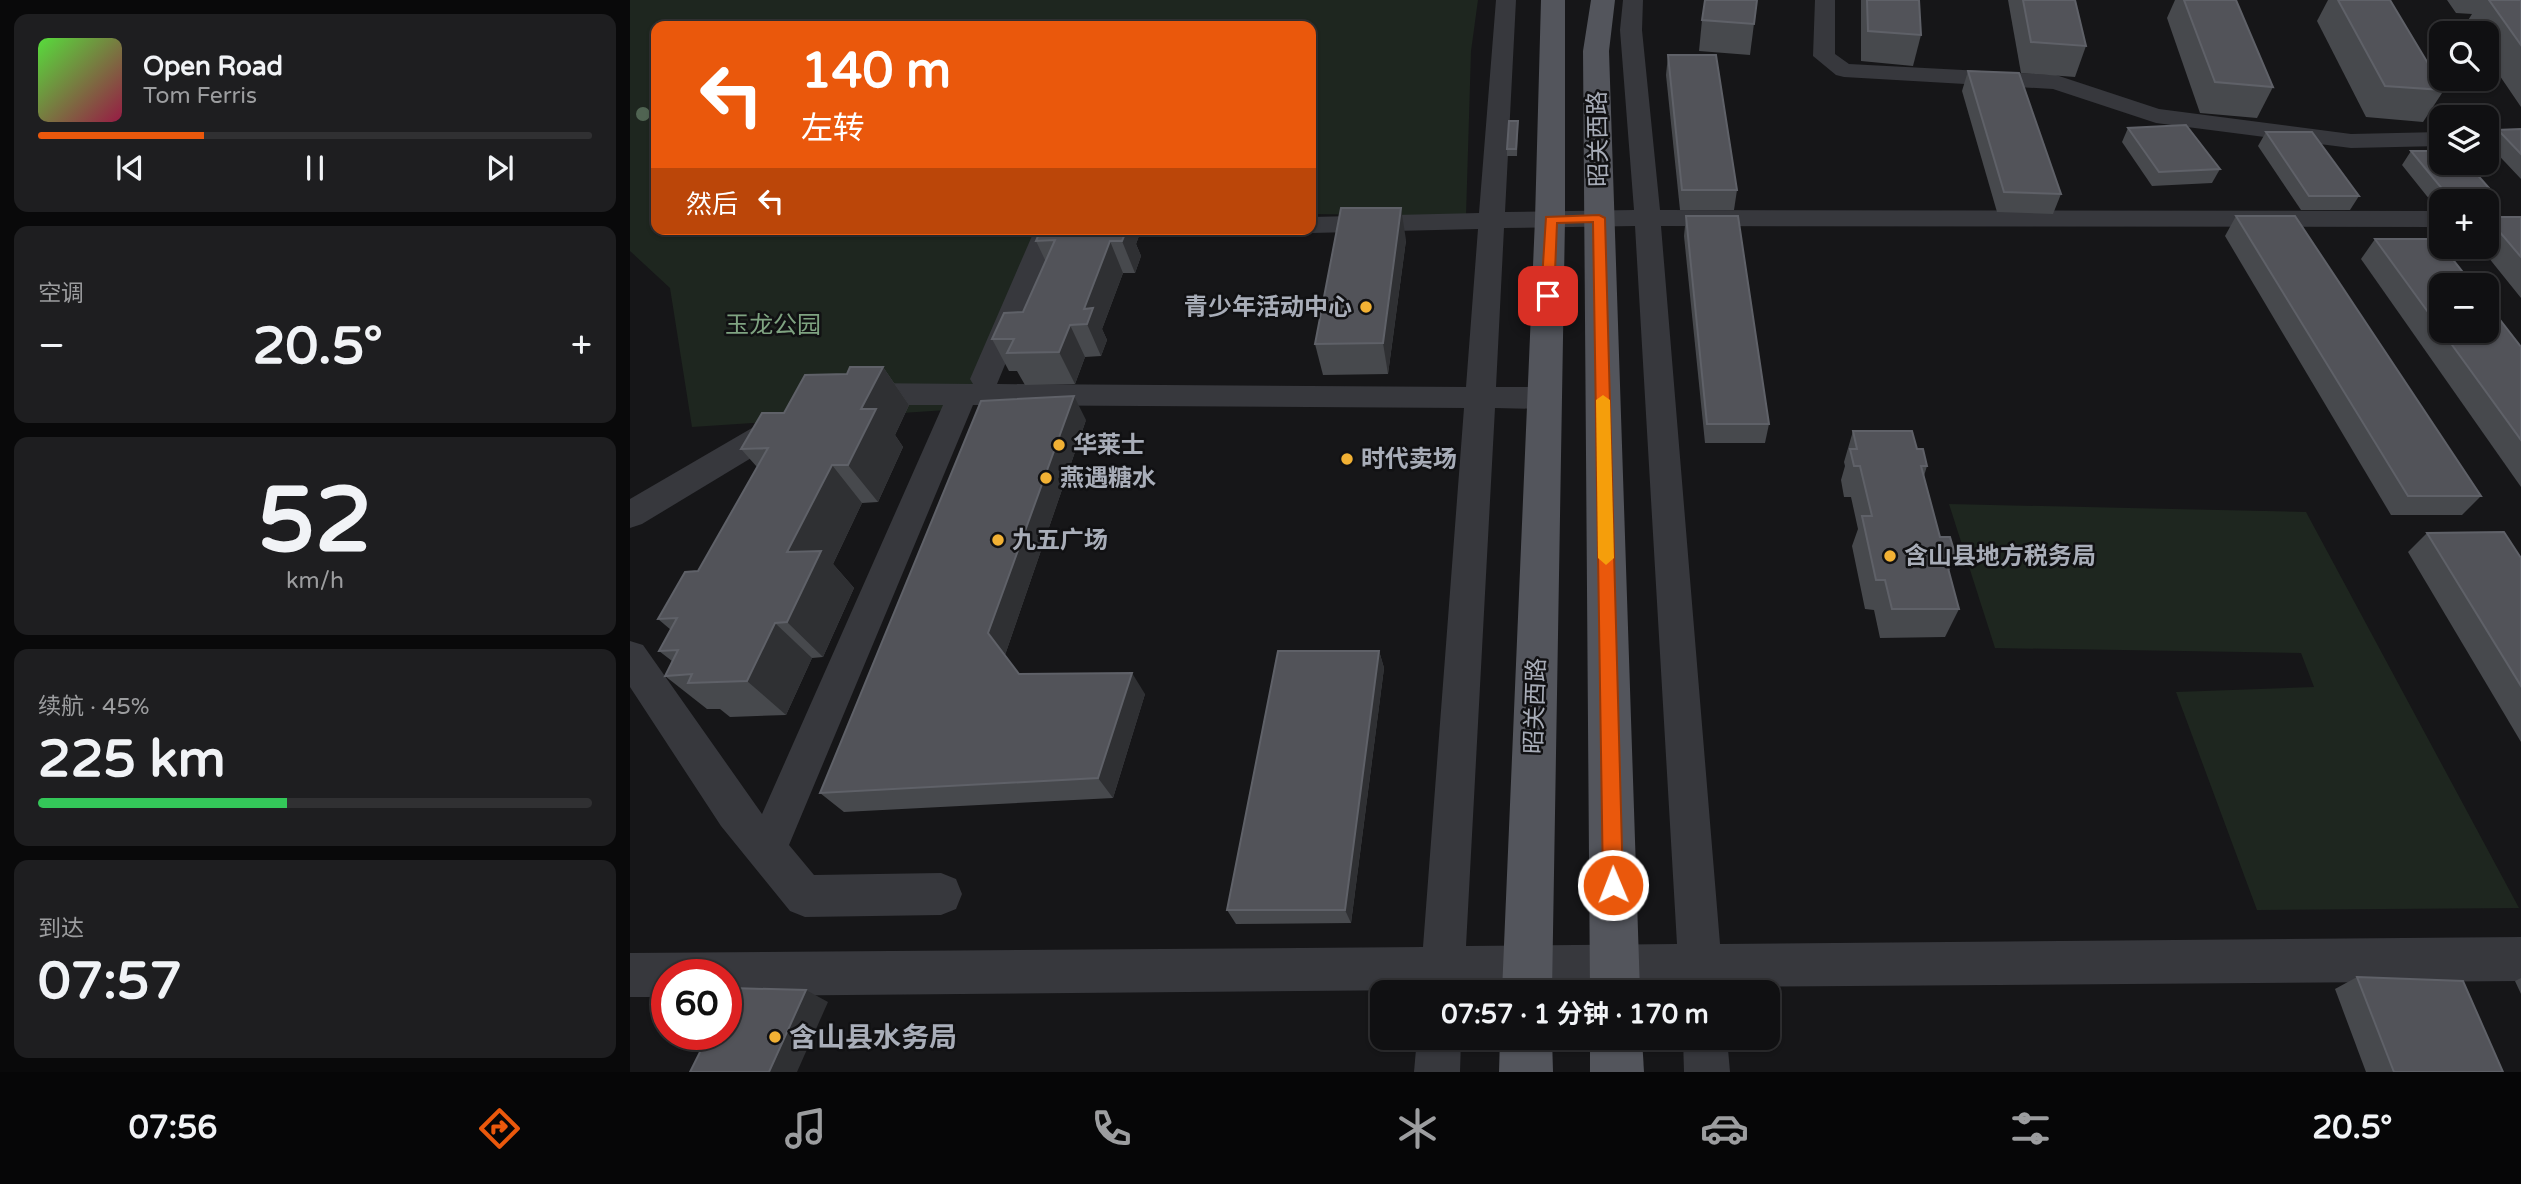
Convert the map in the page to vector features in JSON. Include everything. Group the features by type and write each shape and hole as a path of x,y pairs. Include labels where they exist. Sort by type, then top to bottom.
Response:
{"main road":[{"name":"昭关西路","path":"1527,980 1550,219 1553,0"},
{"name":"昭关西路","path":"1603,0 1597,51 1599,218 1615,980"},
{"path":"1526,1050 1526,1072"},
{"path":"1616,1050 1617,1072"}],"street":[{"path":"1443,980 1506,0"},
{"path":"1633,0 1631,30 1701,980 2521,959"},
{"path":"1825,0 1824,56 1844,70 2056,82 2156,116 2351,141 2429,139"},
{"path":"2499,138 2521,138"},
{"path":"1316,225 1599,218 2429,219"},
{"path":"766,851 1045,235"},
{"path":"834,397 974,387 1544,398"},
{"path":"630,515 803,412"},
{"path":"630,656 735,813 805,896 941,894"},
{"path":"630,975 1370,980"},
{"path":"1437,1072 1438,1050"},
{"path":"1706,1050 1707,1072"}],"green space":[{"name":"玉龙公园","path":"630,0 1478,0 1471,51 1466,216 1316,214 1316,21 651,21 651,235 1042,235 962,409 692,427 670,288 630,251"},
{"path":"1949,504 2306,512 2519,908 2257,910 2176,692 2314,687 2301,653 1995,648"}],"building":[{"path":"1705,0 1757,0 1754,24 1702,20"},
{"path":"1867,0 1919,0 1921,35 1868,31"},
{"path":"2023,0 2075,0 2086,46 2031,42"},
{"path":"2184,0 2236,0 2273,87 2215,82"},
{"path":"2338,0 2390,0 2429,65 2429,89 2385,86"},
{"path":"2489,0 2521,0 2521,45"},
{"path":"1668,55 1716,55 1737,190 1682,190"},
{"path":"1968,71 2019,73 2061,194 2004,192"},
{"path":"1509,121 1518,121 1516,149 1507,149"},
{"path":"2186,125 2220,169 2159,172 2128,128"},
{"path":"2521,129 2521,154 2499,131"},
{"path":"2266,132 2312,132 2359,196 2309,196"},
{"path":"2411,151 2429,151 2429,173"},
{"path":"2431,175 2478,175 2490,189 2442,189"},
{"name":"青少年活动中心","path":"1341,208 1401,208 1383,343 1315,344"},
{"path":"1686,216 1738,216 1769,424 1707,424"},
{"path":"2236,216 2295,216 2481,496 2408,496"},
{"path":"2499,217 2521,217 2521,257 2499,231"},
{"path":"1038,235 1124,235 1122,241 1110,241 1084,309 1093,308 1087,324 1070,325 1059,352 1007,353 1014,339 992,339 1004,313 1023,312 1055,240 1036,241"},
{"path":"2375,239 2429,239 2429,259 2452,259 2464,273 2429,273 2429,313"},
{"path":"2499,319 2521,347 2521,440 2451,343 2499,343"},
{"path":"850,367 883,367 861,409 876,409 848,465 832,465 787,552 821,551 787,622 775,623 747,681 688,683 692,674 665,676 678,650 659,651 677,618 658,619 685,572 698,571 768,448 741,449 762,413 784,413 805,375 847,374"},
{"name":"九五广场","path":"1074,396 988,633 1019,674 1132,673 1098,778 820,793 981,401"},
{"name":"含山县地方税务局","path":"1853,431 1912,431 1917,449 1923,449 1927,466 1921,466 1940,537 1950,537 1956,557 1945,557 1959,609 1892,609 1885,580 1876,580 1862,516 1872,516 1860,466 1854,466 1850,449 1857,449"},
{"path":"2504,532 2521,558 2521,686 2427,533"},
{"path":"1278,651 1379,651 1345,910 1227,910"},
{"path":"2357,977 2463,981 2503,1072 2394,1072"},
{"name":"含山县水务局","path":"742,988 806,990 769,1072 690,1072 701,1050 742,1050"}],"slow traffic":[{"path":"1603,400 1606,558"}],"place":[{"name":"青少年活动中心","path":"1366,307"},
{"name":"华莱士","path":"1059,445"},
{"name":"时代卖场","path":"1347,459"},
{"name":"燕遇糖水","path":"1046,478"},
{"name":"九五广场","path":"998,540"},
{"name":"含山县地方税务局","path":"1890,556"},
{"name":"含山县水务局","path":"775,1037"}],"route":[{"path":"1548,296 1550,219 1599,218 1613,885"}]}
